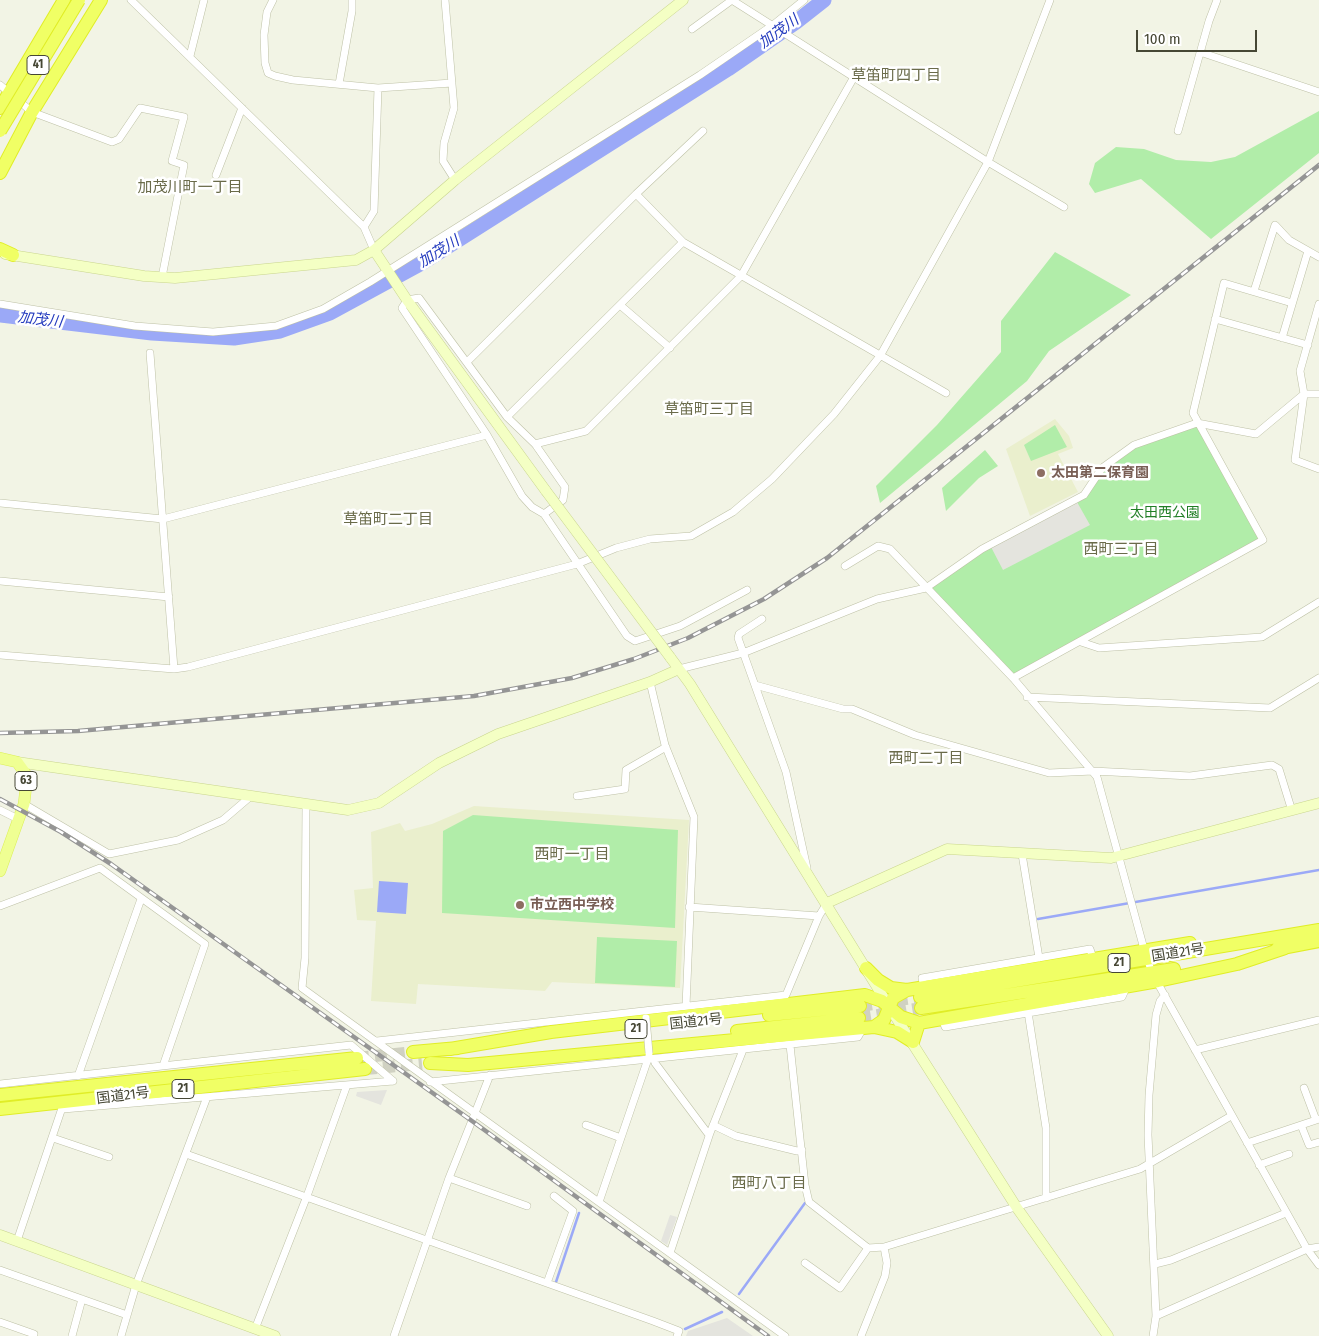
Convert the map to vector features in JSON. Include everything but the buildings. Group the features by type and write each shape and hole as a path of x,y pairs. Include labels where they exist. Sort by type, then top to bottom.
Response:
{"highway":[{"path":"0,108 5,88 64,0"},
{"name":"41","path":"0,121 74,0"},
{"name":"41","path":"0,131 79,0"},
{"path":"0,174 32,112 101,0"},
{"path":"0,164 10,153"},
{"path":"0,249 13,255"},
{"path":"866,968 878,980 891,988 907,990 922,997 1093,958 1145,954 1227,938 1258,940 1319,930"},
{"name":"国道21号","path":"922,997 1155,977 1319,941"},
{"name":"国道21号","path":"922,997 1145,954"},
{"path":"864,1015 868,981 866,968"},
{"path":"890,1006 901,1017 919,1022 1126,988 1155,977"},
{"path":"413,1052 450,1049 550,1032 864,1015 884,1020 893,998 907,990"},
{"path":"426,1064 468,1065 864,1015 890,1006"},
{"path":"864,1015 913,1042 919,1022"},
{"name":"国道21号","path":"0,1095 357,1058"},
{"name":"国道21号","path":"0,1108 63,1106 365,1069"}],"main road":[{"name":"63","path":"0,758 17,762 26,773 24,804 0,871"}],"street":[{"path":"130,0 190,56 364,228 374,250 405,296 546,491 690,684 808,876 827,903 1017,1208 1108,1336"},
{"path":"190,56 204,0"},
{"path":"273,0 267,12 264,35 265,63 268,73 293,80 378,88 452,83"},
{"path":"339,84 352,12 352,0"},
{"path":"445,0 454,108 444,144 443,162 455,180"},
{"path":"0,253 176,278 356,260 374,250 455,180 683,0"},
{"path":"692,29 732,0 988,162 1064,207"},
{"path":"0,304 135,326 213,332 243,331 276,326 323,309 389,272 775,27 804,0"},
{"path":"0,655 174,669 577,564 616,548 650,538 691,536 733,512 772,479 834,414 880,356 988,162 1050,0"},
{"path":"1178,130 1217,0"},
{"path":"1200,52 1319,92"},
{"path":"535,444 586,431 741,276 854,77"},
{"path":"5,88 32,112 112,142 119,139 140,108 184,117 172,161 184,165 162,277"},
{"path":"364,228 374,211 378,88"},
{"path":"216,175 242,108"},
{"path":"468,361 636,194 703,131"},
{"path":"636,194 683,242 946,393"},
{"path":"1254,291 1275,225 1289,240 1319,257"},
{"path":"507,417 683,242"},
{"path":"1282,338 1308,251"},
{"path":"1013,678 1264,540 1193,413 1224,283 1292,303"},
{"path":"405,296 419,298 468,361 507,417 535,444 565,487 563,500 544,514"},
{"path":"405,296 402,308 487,435 522,496 532,507 544,514 627,636 635,641 680,626 747,590"},
{"path":"1319,304 1300,371 1304,394 1295,460 1319,469"},
{"path":"620,305 670,348"},
{"path":"1215,319 1308,345"},
{"path":"150,353 174,669"},
{"path":"17,762 348,810 379,803 440,763 498,734 650,682 678,669 743,654 877,598 926,588 982,549 1084,495 1102,468 1134,445 1197,423 1256,434 1304,394 1319,394"},
{"path":"0,503 163,519 487,435"},
{"path":"845,566 878,546 890,549 1013,678 1027,697 1093,771 1107,808 1145,954 1155,977 1286,1213 1307,1249 1319,1265"},
{"path":"0,582 168,596"},
{"path":"1081,642 1099,648 1262,637 1319,602"},
{"path":"762,619 739,634 743,654 756,685 786,772 808,876"},
{"path":"1027,697 1270,708 1319,678"},
{"path":"650,682 666,747 694,817 686,1006"},
{"path":"756,685 843,709 852,709 914,735 1049,773 1093,771 1190,776 1272,765 1279,769 1292,811"},
{"path":"577,796 625,789 626,770 666,747"},
{"path":"24,804 109,854 178,840 223,820 251,796"},
{"path":"377,1041 645,1014 686,1006 786,996 819,916 827,903 947,849 1111,858 1319,803"},
{"path":"306,804 305,958 302,988 785,1336"},
{"path":"0,810 18,820"},
{"path":"1022,854 1039,958"},
{"path":"0,906 100,868 206,945 163,1066"},
{"path":"78,1076 141,899"},
{"path":"689,907 819,916"},
{"path":"922,997 922,978 1090,949 1093,958"},
{"path":"942,1018 945,1027 1122,997 1126,988"},
{"path":"1153,1336 1156,1316 1155,1264 1148,1135 1151,1052 1156,1015 1160,1001 1165,995"},
{"path":"1028,1012 1046,1128 1046,1198"},
{"path":"599,1202 650,1057 645,1014"},
{"path":"430,1082 650,1057 743,1050 858,1037 864,1015"},
{"path":"1195,1050 1319,1020"},
{"path":"0,1084 351,1045 393,1081 207,1098 63,1106 17,1241"},
{"path":"790,1045 805,1185 809,1202 868,1248 884,1247 1140,1169 1232,1116"},
{"path":"670,1254 713,1125 743,1050"},
{"path":"650,1057 710,1135"},
{"path":"394,1336 449,1178 490,1075"},
{"path":"255,1329 307,1196 347,1085"},
{"path":"1247,1143 1318,1119 1304,1088"},
{"path":"121,1336 136,1285 207,1098"},
{"path":"586,1125 621,1138"},
{"path":"713,1125 736,1136 797,1151 802,1150"},
{"path":"1300,1125 1309,1145 1319,1142"},
{"path":"53,1138 110,1158"},
{"path":"186,1154 678,1331 677,1336"},
{"path":"1259,1165 1289,1154"},
{"path":"449,1178 527,1206"},
{"path":"547,1283 573,1212 554,1196"},
{"path":"1155,1264 1171,1260 1286,1213"},
{"path":"0,1235 275,1336"},
{"path":"861,1336 885,1276 887,1263 884,1247"},
{"path":"1156,1316 1307,1249 1319,1247"},
{"path":"805,1263 840,1288 868,1248"},
{"path":"0,1270 127,1315"},
{"path":"72,1336 82,1299"},
{"path":"0,1322 34,1334"}],"shaded area":[{"name":"太田第二保育園","path":"1055,419 1069,436 1073,448 1058,454 1078,492 1030,516 1006,449"},
{"path":"1077,502 1090,525 1003,570 991,547"},
{"name":"市立西中学校","path":"474,806 689,820 680,988 552,982 545,991 418,984 416,1004 371,1001 376,921 357,920 354,890 373,888 371,832 400,823 405,831 432,824"},
{"path":"387,1090 381,1105 356,1096 357,1092"},
{"path":"670,1215 677,1217 667,1245 661,1241"},
{"path":"727,1318 753,1336 686,1336 688,1331"}],"green space":[{"path":"1319,111 1319,153 1211,239 1141,179 1095,193 1089,184 1095,163 1116,147 1144,149 1176,160 1211,162 1235,157"},
{"path":"1055,252 1131,295 1049,351 1027,381 880,503 876,486 937,425 1001,352 1001,321"},
{"name":"太田西公園","path":"1197,423 1263,540 1013,678 926,588 982,549 1084,495 1102,468 1134,445"},
{"path":"1055,425 1067,447 1031,461 1024,445"},
{"path":"985,450 998,466 979,478 946,511 942,488"},
{"path":"473,815 678,830 675,928 442,913 443,831"},
{"path":"597,937 677,941 675,987 595,983"}],"water":[{"path":"379,881 408,883 406,914 377,912"}],"waterway":[{"name":"加茂川","path":"0,315 152,333 234,338 280,331 330,313 422,263 728,69 796,22 824,0"},
{"path":"1038,919 1319,870"},
{"path":"739,1294 805,1203"},
{"path":"556,1282 579,1213"},
{"path":"685,1329 722,1312"}],"tunnel":[{"path":"860,1006 920,997"},
{"path":"859,1018 921,1008"},
{"path":"357,1058 413,1052"},
{"path":"365,1069 422,1064"}],"railway":[{"path":"0,733 78,731 474,696 572,678 634,659 688,638 764,599 827,558 1319,165"},
{"path":"0,799 61,832 111,864 472,1121 768,1336"}],"place":[{"name":"太田第二保育園","path":"1041,473"},
{"name":"市立西中学校","path":"520,905"}],"district":[{"name":"草笛町四丁目","path":"896,76"},
{"name":"加茂川町一丁目","path":"190,188"},
{"name":"草笛町三丁目","path":"709,410"},
{"name":"草笛町二丁目","path":"388,520"},
{"name":"西町三丁目","path":"1121,550"},
{"name":"西町二丁目","path":"926,759"},
{"name":"西町一丁目","path":"572,855"},
{"name":"西町八丁目","path":"769,1184"}]}
